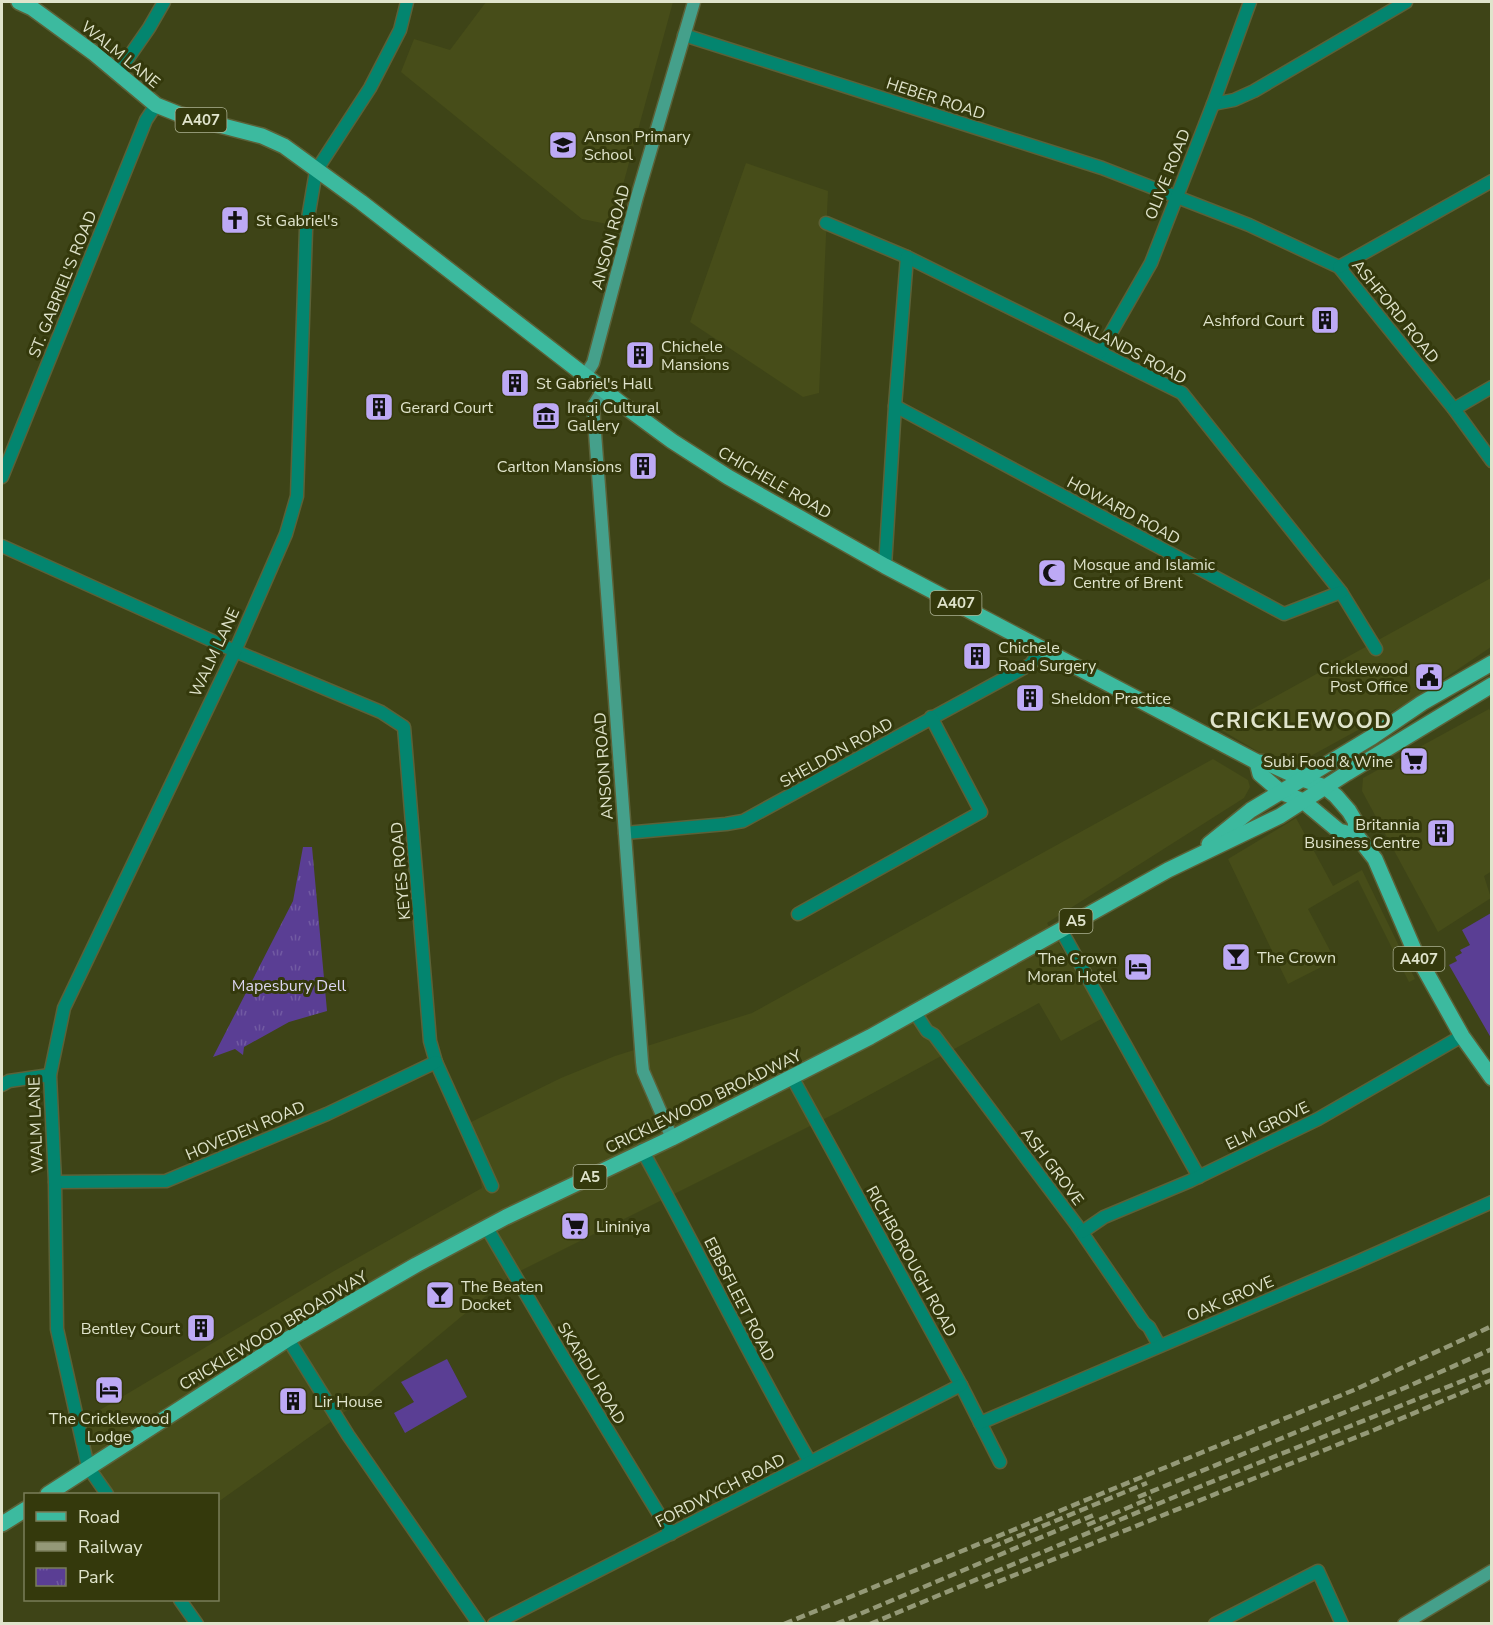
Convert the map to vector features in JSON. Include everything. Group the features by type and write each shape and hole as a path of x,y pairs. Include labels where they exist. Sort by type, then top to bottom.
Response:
{"main road":[{"name":"WALM LANE","path":"20,2 32,8 95,54 156,105 181,115 262,136 284,146 316,171"},
{"name":"CHICHELE ROAD","path":"316,171 361,202 603,390 672,441 728,477 885,566 1257,762 1267,763 1302,779"},
{"name":"CRICKLEWOOD BROADWAY","path":"1193,858 1251,810 1422,703 1491,663"},
{"name":"CRICKLEWOOD BROADWAY","path":"49,1493 288,1339 416,1265 870,1037 1193,858 1253,830 1491,685"},
{"name":"CHICHELE ROAD","path":"1257,762 1260,774 1281,792"},
{"name":"A407","path":"1302,779 1325,787 1336,796 1355,821 1357,836 1375,859 1415,952 1462,1036 1491,1078"},
{"name":"A407","path":"1281,792 1303,801 1339,831 1357,836"},
{"path":"2,1524 24,1510"}],"street":[{"path":"117,74 164,2"},
{"path":"316,171 370,88 400,30 407,2"},
{"name":"ANSON ROAD","path":"585,376 593,363 637,197 694,2"},
{"name":"OLIVE ROAD","path":"1100,352 1150,263 1213,104 1247,2"},
{"path":"1213,104 1234,100 1254,92 1406,2"},
{"name":"HEBER ROAD","path":"684,35 1102,168 1175,198"},
{"name":"ST. GABRIEL'S ROAD","path":"2,477 146,120 156,105"},
{"name":"WALM LANE","path":"88,1467 57,1329 55,1182 50,1075 64,1008 235,651 286,534 297,496 306,230 316,171"},
{"path":"1339,267 1491,181"},
{"name":"ASHFORD ROAD","path":"1175,198 1249,225 1339,267 1454,409 1491,461"},
{"name":"OAKLANDS ROAD","path":"826,223 908,257 1182,393 1341,592 1376,649"},
{"path":"885,566 895,406 908,257"},
{"path":"1454,409 1491,387"},
{"name":"ANSON ROAD","path":"603,390 593,406 643,1071 672,1137"},
{"name":"HOWARD ROAD","path":"895,406 1284,614 1341,592"},
{"path":"2,546 235,651"},
{"name":"SHELDON ROAD","path":"625,833 743,821 1031,664 1042,647"},
{"name":"KEYES ROAD","path":"235,651 381,712 404,727 430,1041 436,1062 492,1186"},
{"path":"798,914 981,812 931,717"},
{"path":"1061,930 1199,1177"},
{"name":"ASH GROVE","path":"914,1011 1082,1232 1149,1327 1159,1345"},
{"name":"ELM GROVE","path":"1082,1232 1104,1217 1199,1177 1318,1119 1462,1036"},
{"name":"HOVEDEN ROAD","path":"55,1182 166,1181 327,1114 436,1062"},
{"path":"2,1085 9,1081 50,1075"},
{"name":"RICHBOROUGH ROAD","path":"792,1077 961,1385 1000,1462"},
{"name":"EBBSFLEET ROAD","path":"642,1150 693,1243 755,1365 810,1462"},
{"name":"OAK GROVE","path":"980,1423 1368,1258 1491,1202"},
{"name":"SKARDU ROAD","path":"487,1228 671,1534"},
{"path":"288,1339 348,1435 479,1623"},
{"name":"FORDWYCH ROAD","path":"494,1623 961,1385"},
{"path":"88,1467 106,1493"},
{"path":"1215,1623 1318,1571 1342,1623"},
{"path":"1404,1623 1491,1571"},
{"path":"181,1601 197,1623"}],"shaded area":[{"name":"Anson Primary School","path":"486,2 673,2 612,225 582,219 401,72 414,39 450,50"},
{"path":"746,163 828,191 819,393 803,397 690,322"},
{"path":"1491,578 1491,647 1411,701 1287,769 1218,728"},
{"path":"1489,709 1492,713 1492,871 1484,876 1491,898 1438,932 1362,791 1363,778"},
{"path":"1213,759 1248,780 1250,787 1244,798 1047,923 1103,1018 1061,1041 1039,1003 838,1112 510,1276 360,1401 219,1501 219,1493 108,1493 91,1470 83,1420 334,1271 482,1188 469,1123 561,1078 615,1056 752,1013"},
{"path":"1296,818 1333,886 1362,870 1415,979 1409,982 1358,880 1308,909 1335,960 1288,984 1228,859"}],"green space":[{"name":"Mapesbury Dell","path":"303,847 312,847 327,1011 289,1022 244,1047 243,1055 235,1049 213,1057 293,901"},
{"path":"1491,913 1491,1038 1449,965 1457,961 1455,957 1462,953 1460,950 1470,945 1462,930"},
{"path":"447,1359 467,1397 405,1433 394,1413 414,1402 401,1382"}],"railway":[{"path":"784,1624 1354,1390 1492,1326"},
{"path":"1138,1497 1409,1386 1492,1349"},
{"path":"870,1624 1184,1493 1492,1369"},
{"path":"985,1587 1492,1380"},
{"path":"992,1547 1147,1483"},
{"path":"1087,1525 1151,1498"},
{"path":"836,1624 1094,1515"}],"place":[{"name":"Anson Primary School","path":"563,145"},
{"name":"St Gabriel's","path":"235,220"},
{"name":"Ashford Court","path":"1325,320"},
{"name":"Chichele Mansions","path":"640,355"},
{"name":"St Gabriel's Hall","path":"515,383"},
{"name":"Gerard Court","path":"379,407"},
{"name":"Iraqi Cultural Gallery","path":"546,416"},
{"name":"Carlton Mansions","path":"643,466"},
{"name":"Mosque and Islamic Centre of Brent","path":"1052,573"},
{"name":"Chichele Road Surgery","path":"977,656"},
{"name":"Cricklewood Post Office","path":"1429,677"},
{"name":"Sheldon Practice","path":"1030,698"},
{"name":"Subi Food & Wine","path":"1414,761"},
{"name":"Britannia Business Centre","path":"1441,833"},
{"name":"The Crown","path":"1236,957"},
{"name":"The Crown Moran Hotel","path":"1138,967"},
{"name":"Lininiya","path":"575,1226"},
{"name":"The Beaten Docket","path":"440,1295"},
{"name":"Bentley Court","path":"201,1328"},
{"name":"The Cricklewood Lodge","path":"109,1390"},
{"name":"Lir House","path":"293,1401"}],"district":[{"name":"CRICKLEWOOD","path":"1301,720"}]}
